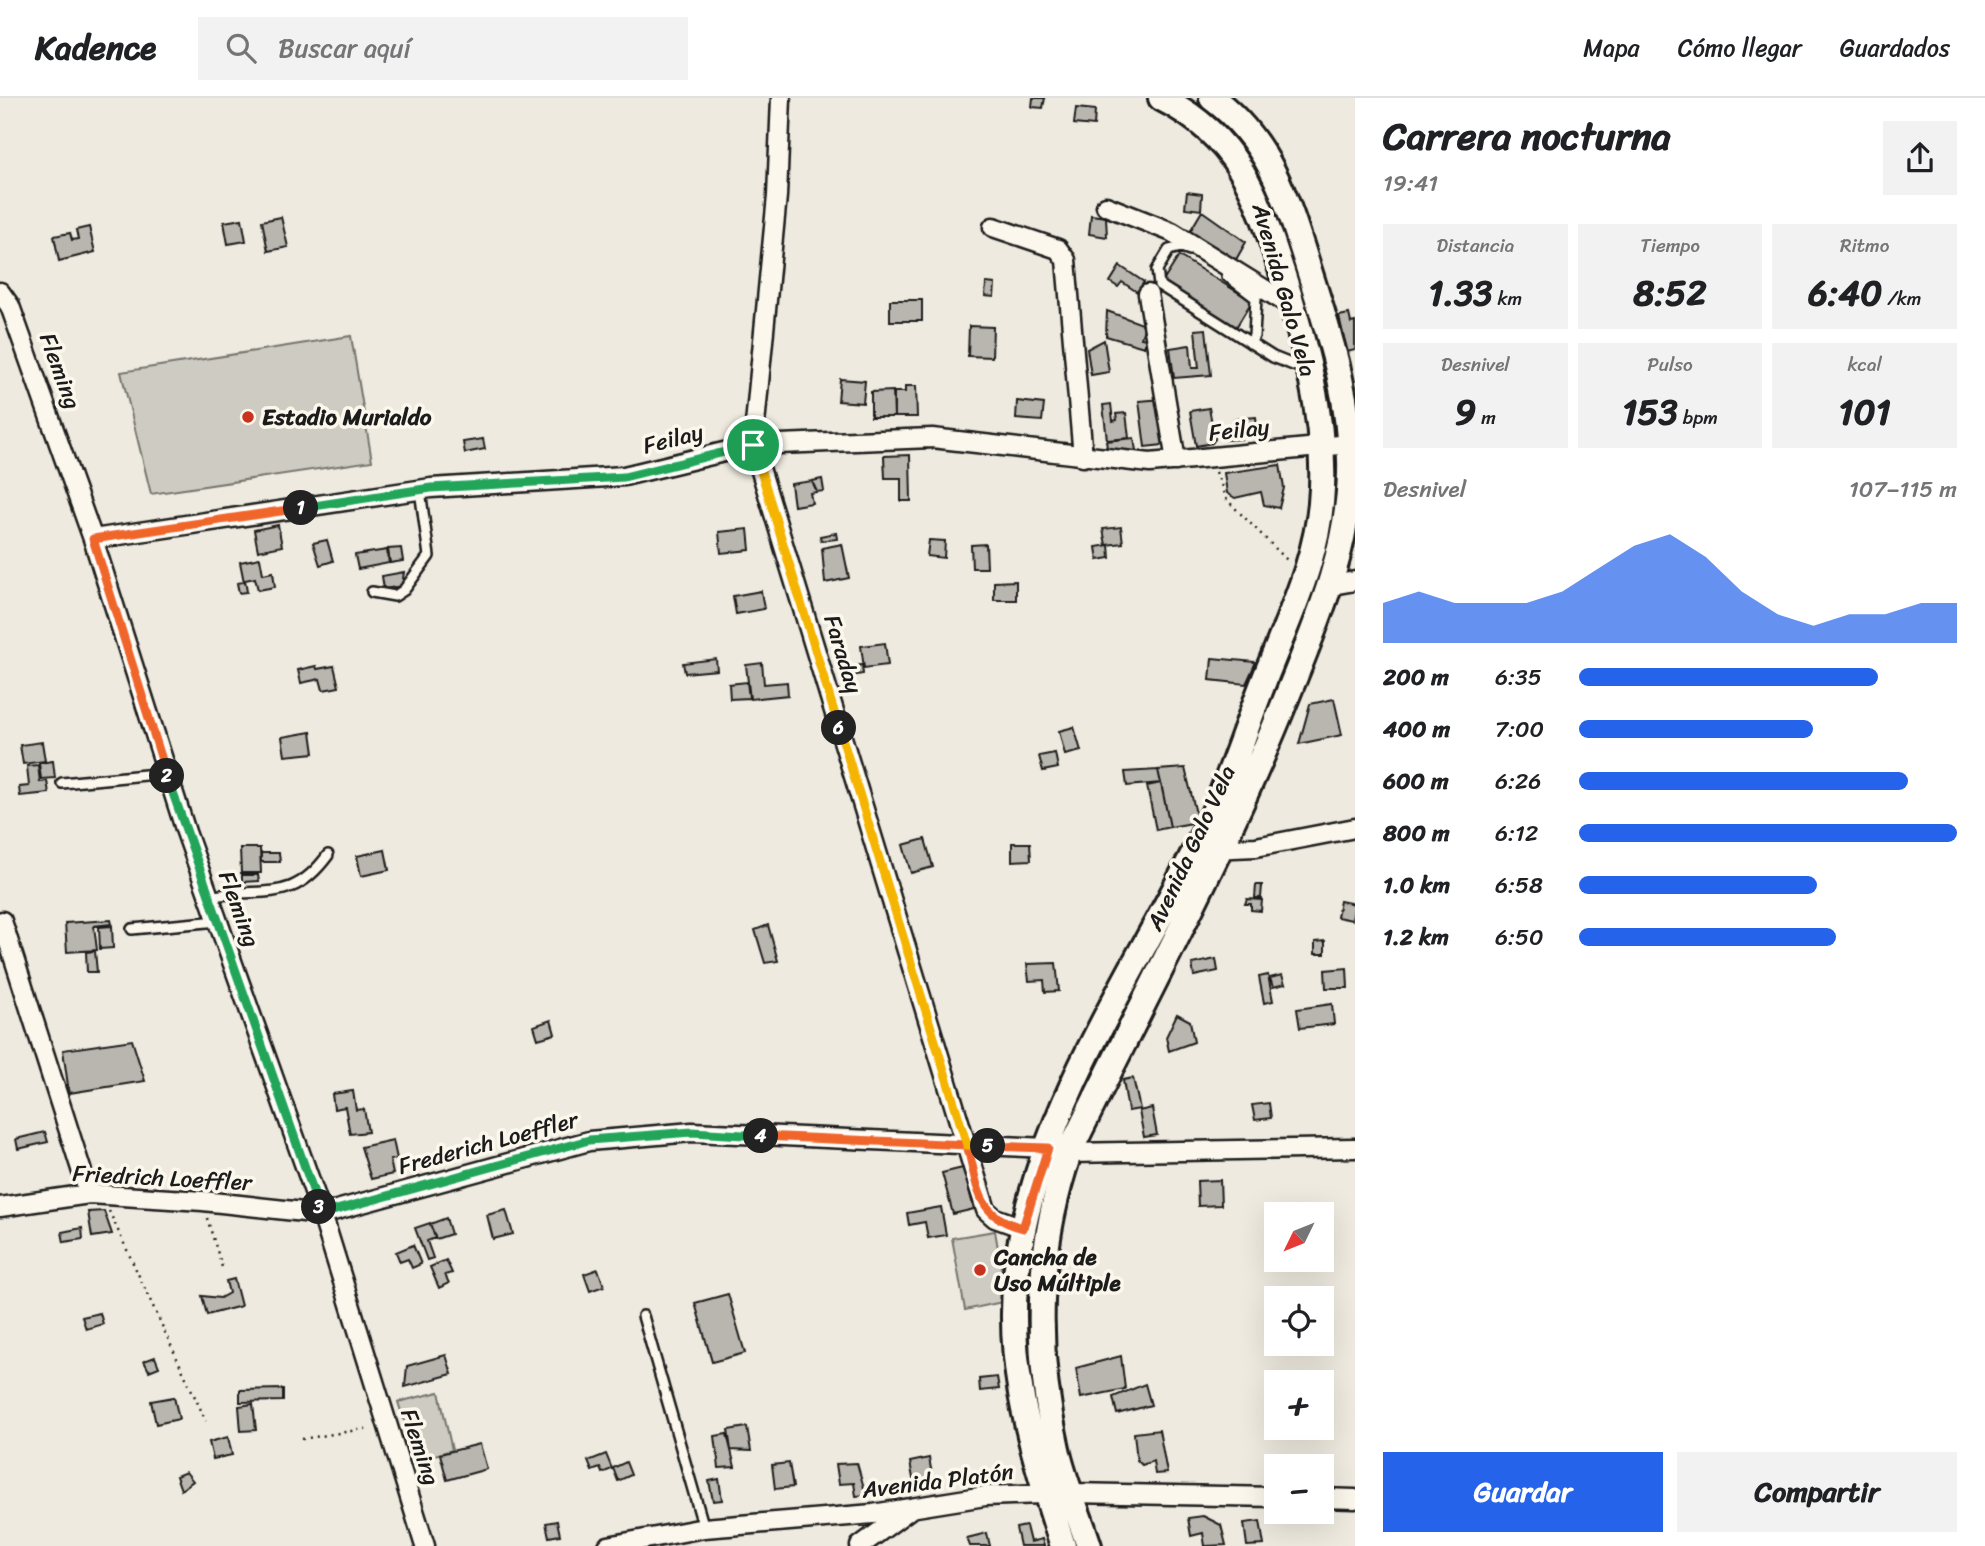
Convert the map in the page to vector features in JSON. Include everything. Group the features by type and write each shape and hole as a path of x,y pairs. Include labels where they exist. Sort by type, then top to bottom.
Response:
{"main road":[{"name":"Avenida Galo Vela","path":"1090,1546 1057,1452 1044,1389 1041,1322 1049,1224 1070,1091 1213,814 1304,579 1318,531 1322,446 1309,370 1293,307 1262,212 1247,177 1212,132 1161,98"},
{"name":"Avenida Galo Vela","path":"1063,1546 1025,1426 1015,1358 1014,1279 1023,1228 1059,1151 1221,850 1343,583 1350,444 1337,359 1282,188 1265,153 1248,130 1212,98"}],"street":[{"name":"Faraday","path":"781,98 777,196 753,445 986,1210 995,1218 1023,1228"},
{"path":"1106,206 1172,232 1293,307"},
{"path":"993,227 1058,249 1066,260 1083,457"},
{"path":"1148,294 1176,461"},
{"name":"Fleming","path":"3,300 93,539 166,773 322,1214 425,1546"},
{"name":"Feilay","path":"93,539 420,490 624,477 753,445 932,438 1150,463 1350,444"},
{"path":"1195,849 1221,850 1256,846 1355,828"},
{"path":"2,921 95,1195"},
{"name":"Frederich Loeffler","path":"322,1214 589,1140 692,1132 1059,1151 1355,1148"},
{"name":"Friedrich Loeffler","path":"0,1207 95,1195 322,1214"},
{"name":"Avenida Platón","path":"608,1546 704,1528 791,1522 912,1508 985,1496 1071,1493 1264,1497"},
{"path":"1334,1498 1355,1499"},
{"path":"860,1546 912,1508"}],"lane":[{"path":"1250,343 1257,308 1254,295 1187,248 1169,250 1157,270 1159,285 1250,343 1273,356 1309,370"},
{"path":"372,592 395,596 404,590 429,556 420,490"},
{"path":"62,783 166,773"},
{"path":"209,897 298,886 313,875 328,855"},
{"path":"132,929 218,921"},
{"path":"643,1316 704,1528"}],"path":[{"path":"1212,457 1227,500 1304,579"},
{"path":"95,1195 206,1421"},
{"path":"203,1202 222,1267"},
{"path":"302,1439 387,1425"}],"shaded area":[{"name":"Estadio Murialdo","path":"351,336 372,461 151,494 121,372"},
{"name":"Cancha de Uso Múltiple","path":"995,1231 1007,1301 965,1310 952,1238"},
{"path":"439,1392 452,1450 417,1460 398,1402"}],"building":[{"path":"1033,98 1045,98 1043,108 1032,107"},
{"path":"1076,108 1095,110 1094,126 1074,124"},
{"path":"1187,192 1202,194 1201,210 1185,208"},
{"path":"1202,211 1246,242 1234,263 1189,233"},
{"path":"1091,215 1106,217 1107,237 1089,234"},
{"path":"281,217 288,247 268,251 262,221"},
{"path":"242,219 246,241 228,244 224,222"},
{"path":"89,227 95,252 59,261 54,236 70,233 72,240 78,239 76,230"},
{"path":"1179,256 1252,301 1235,329 1162,283"},
{"path":"1120,266 1144,282 1137,292 1122,282 1118,287 1110,282"},
{"path":"986,283 995,284 994,297 985,296"},
{"path":"890,300 922,300 922,321 890,321"},
{"path":"1107,311 1145,325 1141,338 1146,339 1144,347 1106,336"},
{"path":"1349,314 1351,323 1355,322 1355,350 1347,352 1339,316"},
{"path":"969,326 993,327 992,357 968,356"},
{"path":"1206,329 1211,375 1174,378 1170,348 1190,345 1192,368 1199,368 1195,330"},
{"path":"1104,340 1109,372 1091,375 1087,349"},
{"path":"840,379 865,381 863,403 838,401"},
{"path":"905,386 916,386 917,417 894,417 894,392 905,392"},
{"path":"893,391 894,417 871,417 871,392"},
{"path":"1163,399 1166,428 1161,429 1163,445 1145,447 1139,401"},
{"path":"1017,401 1044,404 1042,421 1016,419"},
{"path":"1111,404 1113,421 1117,420 1116,414 1126,413 1129,438 1107,440 1103,405"},
{"path":"1209,408 1215,439 1212,443 1196,446 1190,411"},
{"path":"1256,417 1258,437 1249,438 1248,431 1240,432 1241,439 1223,440 1222,426 1235,425 1234,419"},
{"path":"1134,438 1136,451 1108,454 1106,441"},
{"path":"483,439 485,449 465,453 463,442"},
{"path":"910,455 911,501 901,501 901,478 885,478 884,456"},
{"path":"1280,465 1284,488 1279,508 1264,505 1261,492 1235,498 1227,493 1224,473"},
{"path":"822,479 824,491 817,492 812,481"},
{"path":"812,481 817,492 810,493 812,503 794,506 791,484"},
{"path":"278,525 282,546 258,551 254,530"},
{"path":"1121,527 1123,543 1106,545 1103,529"},
{"path":"748,529 750,550 721,553 719,532"},
{"path":"836,533 837,539 821,541 820,536"},
{"path":"327,540 333,561 320,565 313,543"},
{"path":"929,540 945,541 944,558 927,556"},
{"path":"842,544 849,578 825,583 822,548"},
{"path":"986,544 987,568 972,568 971,545"},
{"path":"1109,545 1110,558 1098,560 1096,547"},
{"path":"401,548 403,561 390,563 388,549"},
{"path":"387,550 389,563 358,569 355,555"},
{"path":"260,558 263,574 273,572 275,587 258,590 255,578 245,580 247,592 239,593 237,583 244,582 240,562"},
{"path":"404,572 402,586 384,589 382,576"},
{"path":"1016,581 1016,600 994,600 994,582"},
{"path":"761,591 764,609 736,614 733,596"},
{"path":"885,643 888,665 864,668 861,646"},
{"path":"1212,658 1256,662 1246,684 1210,680"},
{"path":"716,659 717,670 685,673 683,663"},
{"path":"762,663 764,684 787,682 788,695 750,699 746,665"},
{"path":"862,665 863,674 850,676 849,667"},
{"path":"316,666 317,669 334,666 339,687 323,690 320,679 301,683 298,670"},
{"path":"747,682 749,698 730,699 729,684"},
{"path":"1334,699 1342,735 1299,744 1310,704"},
{"path":"1074,727 1081,751 1065,755 1059,731"},
{"path":"311,732 314,753 285,756 282,737"},
{"path":"42,742 45,761 23,764 20,745"},
{"path":"1055,753 1058,768 1043,771 1039,756"},
{"path":"53,761 55,778 41,779 39,763"},
{"path":"38,765 40,782 47,781 49,793 20,796 19,787 29,786 27,766"},
{"path":"1185,768 1198,822 1170,827 1158,770"},
{"path":"1158,770 1161,783 1127,786 1125,772"},
{"path":"1161,783 1170,827 1156,830 1147,786"},
{"path":"925,839 933,867 911,873 903,845"},
{"path":"1012,843 1030,843 1031,860 1012,861"},
{"path":"240,848 260,848 261,873 241,873"},
{"path":"385,850 389,870 361,876 357,856"},
{"path":"261,853 279,853 280,862 261,862"},
{"path":"242,875 258,875 259,881 242,882"},
{"path":"1256,885 1262,885 1261,898 1255,898"},
{"path":"1247,899 1262,900 1261,911 1251,910 1251,904 1245,904"},
{"path":"1340,901 1355,904 1352,920 1337,917"},
{"path":"111,920 112,924 94,926 97,950 67,952 65,923"},
{"path":"768,925 778,961 765,963 755,930"},
{"path":"112,926 113,948 100,949 99,927"},
{"path":"1325,941 1325,954 1315,954 1315,942"},
{"path":"95,951 97,972 87,972 86,952"},
{"path":"1216,959 1218,971 1194,976 1192,964"},
{"path":"1056,963 1059,991 1045,992 1044,980 1029,981 1027,964"},
{"path":"1347,968 1348,988 1326,988 1325,970"},
{"path":"1268,975 1273,1001 1264,1003 1259,977"},
{"path":"1282,975 1285,984 1273,987 1270,978"},
{"path":"1332,1004 1334,1024 1300,1028 1297,1009"},
{"path":"1177,1014 1190,1021 1194,1042 1169,1051 1166,1037"},
{"path":"551,1020 555,1034 538,1039 534,1026"},
{"path":"132,1040 145,1081 69,1093 63,1050"},
{"path":"1133,1078 1140,1109 1128,1111 1123,1080"},
{"path":"353,1091 356,1110 364,1109 368,1132 350,1134 345,1107 334,1109 332,1094"},
{"path":"1269,1103 1271,1118 1255,1120 1252,1105"},
{"path":"1152,1108 1157,1135 1144,1137 1139,1111"},
{"path":"45,1132 48,1142 18,1149 16,1139"},
{"path":"393,1140 397,1159 390,1160 393,1174 371,1179 361,1147"},
{"path":"971,1166 976,1188 969,1190 974,1209 953,1214 942,1173"},
{"path":"1220,1180 1221,1205 1198,1206 1197,1181"},
{"path":"941,1207 946,1235 928,1238 925,1222 909,1225 907,1213"},
{"path":"506,1210 513,1234 493,1239 487,1215"},
{"path":"104,1211 112,1234 92,1237 88,1212"},
{"path":"446,1218 451,1234 436,1239 430,1224"},
{"path":"430,1223 435,1238 427,1241 433,1258 427,1260 415,1228"},
{"path":"82,1228 83,1239 64,1242 62,1232"},
{"path":"413,1245 421,1264 412,1268 408,1259 400,1262 396,1252"},
{"path":"446,1260 452,1273 445,1275 449,1283 439,1288 430,1267"},
{"path":"598,1269 604,1286 590,1291 584,1274"},
{"path":"234,1279 241,1306 207,1315 202,1296 220,1298 229,1293 226,1281"},
{"path":"728,1294 745,1353 712,1362 695,1303"},
{"path":"100,1313 103,1324 86,1329 82,1317"},
{"path":"446,1355 452,1374 405,1387 407,1366"},
{"path":"1121,1356 1125,1389 1081,1398 1076,1368"},
{"path":"155,1357 159,1367 149,1371 144,1361"},
{"path":"997,1377 999,1389 980,1391 979,1379"},
{"path":"1145,1384 1151,1405 1117,1414 1113,1397"},
{"path":"283,1389 283,1401 240,1402 240,1390"},
{"path":"174,1397 179,1419 156,1424 151,1401"},
{"path":"253,1404 256,1430 241,1431 239,1406"},
{"path":"747,1427 751,1451 731,1450 728,1430"},
{"path":"1159,1430 1167,1473 1155,1474 1153,1461 1142,1465 1137,1460 1134,1433"},
{"path":"727,1434 735,1467 719,1468 715,1436"},
{"path":"228,1437 232,1455 213,1459 209,1442"},
{"path":"480,1444 487,1469 447,1480 440,1454"},
{"path":"606,1454 612,1469 602,1473 600,1468 592,1471 588,1461"},
{"path":"929,1458 933,1480 914,1484 910,1462"},
{"path":"626,1462 631,1475 618,1481 613,1468"},
{"path":"789,1463 793,1487 775,1489 772,1465"},
{"path":"857,1463 866,1495 856,1496 854,1483 839,1484 836,1464"},
{"path":"186,1472 193,1481 181,1490 176,1476"},
{"path":"719,1479 722,1500 713,1501 709,1481"},
{"path":"1203,1516 1221,1525 1226,1545 1205,1546 1203,1533 1191,1536 1188,1518"},
{"path":"557,1521 560,1535 549,1537 546,1523"},
{"path":"1260,1521 1264,1545 1247,1546 1244,1523"},
{"path":"1026,1526 1030,1542 1042,1539 1044,1546 1020,1546 1016,1528"},
{"path":"987,1533 990,1546 970,1546 967,1538"}],"place":[{"name":"Estadio Murialdo","path":"248,417"},
{"name":"Cancha de Uso Múltiple","path":"980,1270"}],"route":[{"path":"753,445 624,477 431,488 93,539 186,832 322,1214 589,1140 692,1132 967,1145 986,1210 995,1218 1023,1228 1048,1148 967,1145 753,445"}]}
